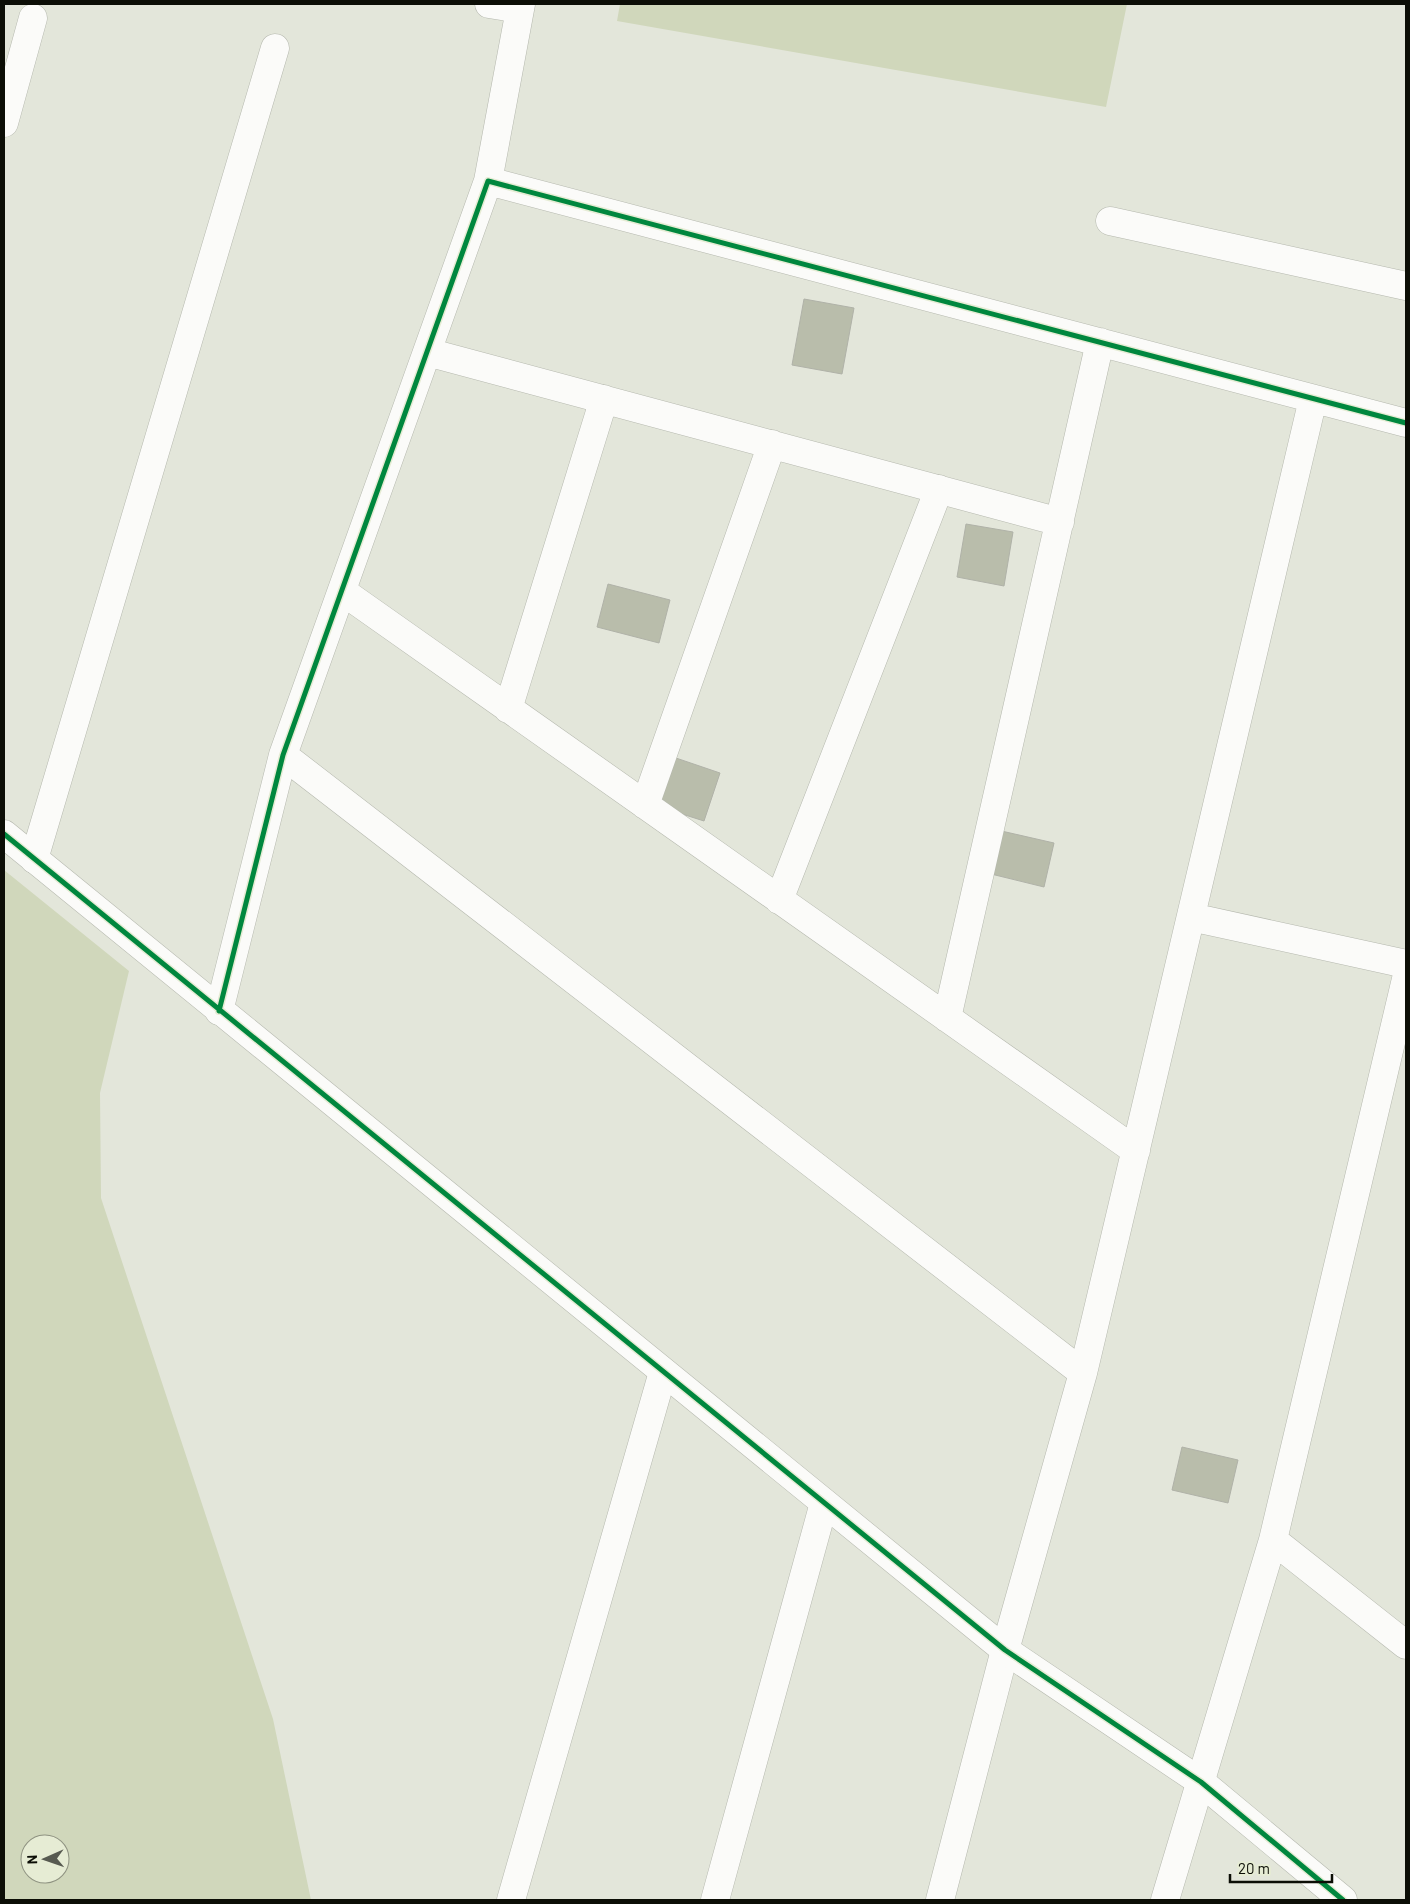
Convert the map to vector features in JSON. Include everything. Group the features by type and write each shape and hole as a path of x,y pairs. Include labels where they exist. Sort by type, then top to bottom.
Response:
{"street":[{"path":"219,1011 283,755 488,181 520,6 489,4"},
{"path":"4,123 33,18"},
{"path":"34,859 275,48"},
{"path":"488,181 1406,423"},
{"path":"1110,221 1406,286"},
{"path":"947,1018 1100,342"},
{"path":"427,352 1060,522"},
{"path":"508,709 604,399"},
{"path":"940,1900 1005,1650 1083,1373 1313,399"},
{"path":"645,805 772,444"},
{"path":"779,900 939,490"},
{"path":"342,591 1136,1151"},
{"path":"283,755 1083,1373"},
{"path":"4,834 1005,1650 1201,1782 1343,1900"},
{"path":"1191,917 1406,964"},
{"path":"1165,1900 1273,1540 1406,979"},
{"path":"511,1900 663,1372"},
{"path":"715,1900 824,1503"},
{"path":"1273,1540 1406,1645"}],"green space":[{"path":"620,4 1127,4 1106,107 617,21"},
{"path":"4,870 129,971 100,1093 101,1198 273,1719 311,1900 4,1900"}],"building":[{"path":"804,299 854,308 842,374 792,365"},
{"path":"966,524 1013,532 1004,586 957,577"},
{"path":"608,584 670,600 659,643 597,627"},
{"path":"673,757 720,773 704,821 657,806"},
{"path":"997,830 1054,843 1044,887 987,873"},
{"path":"1182,1447 1238,1460 1228,1503 1172,1490"}],"cycle path":[{"path":"219,1011 283,755 488,181 1406,423"},
{"path":"4,834 1005,1650 1201,1782 1343,1900"}]}
